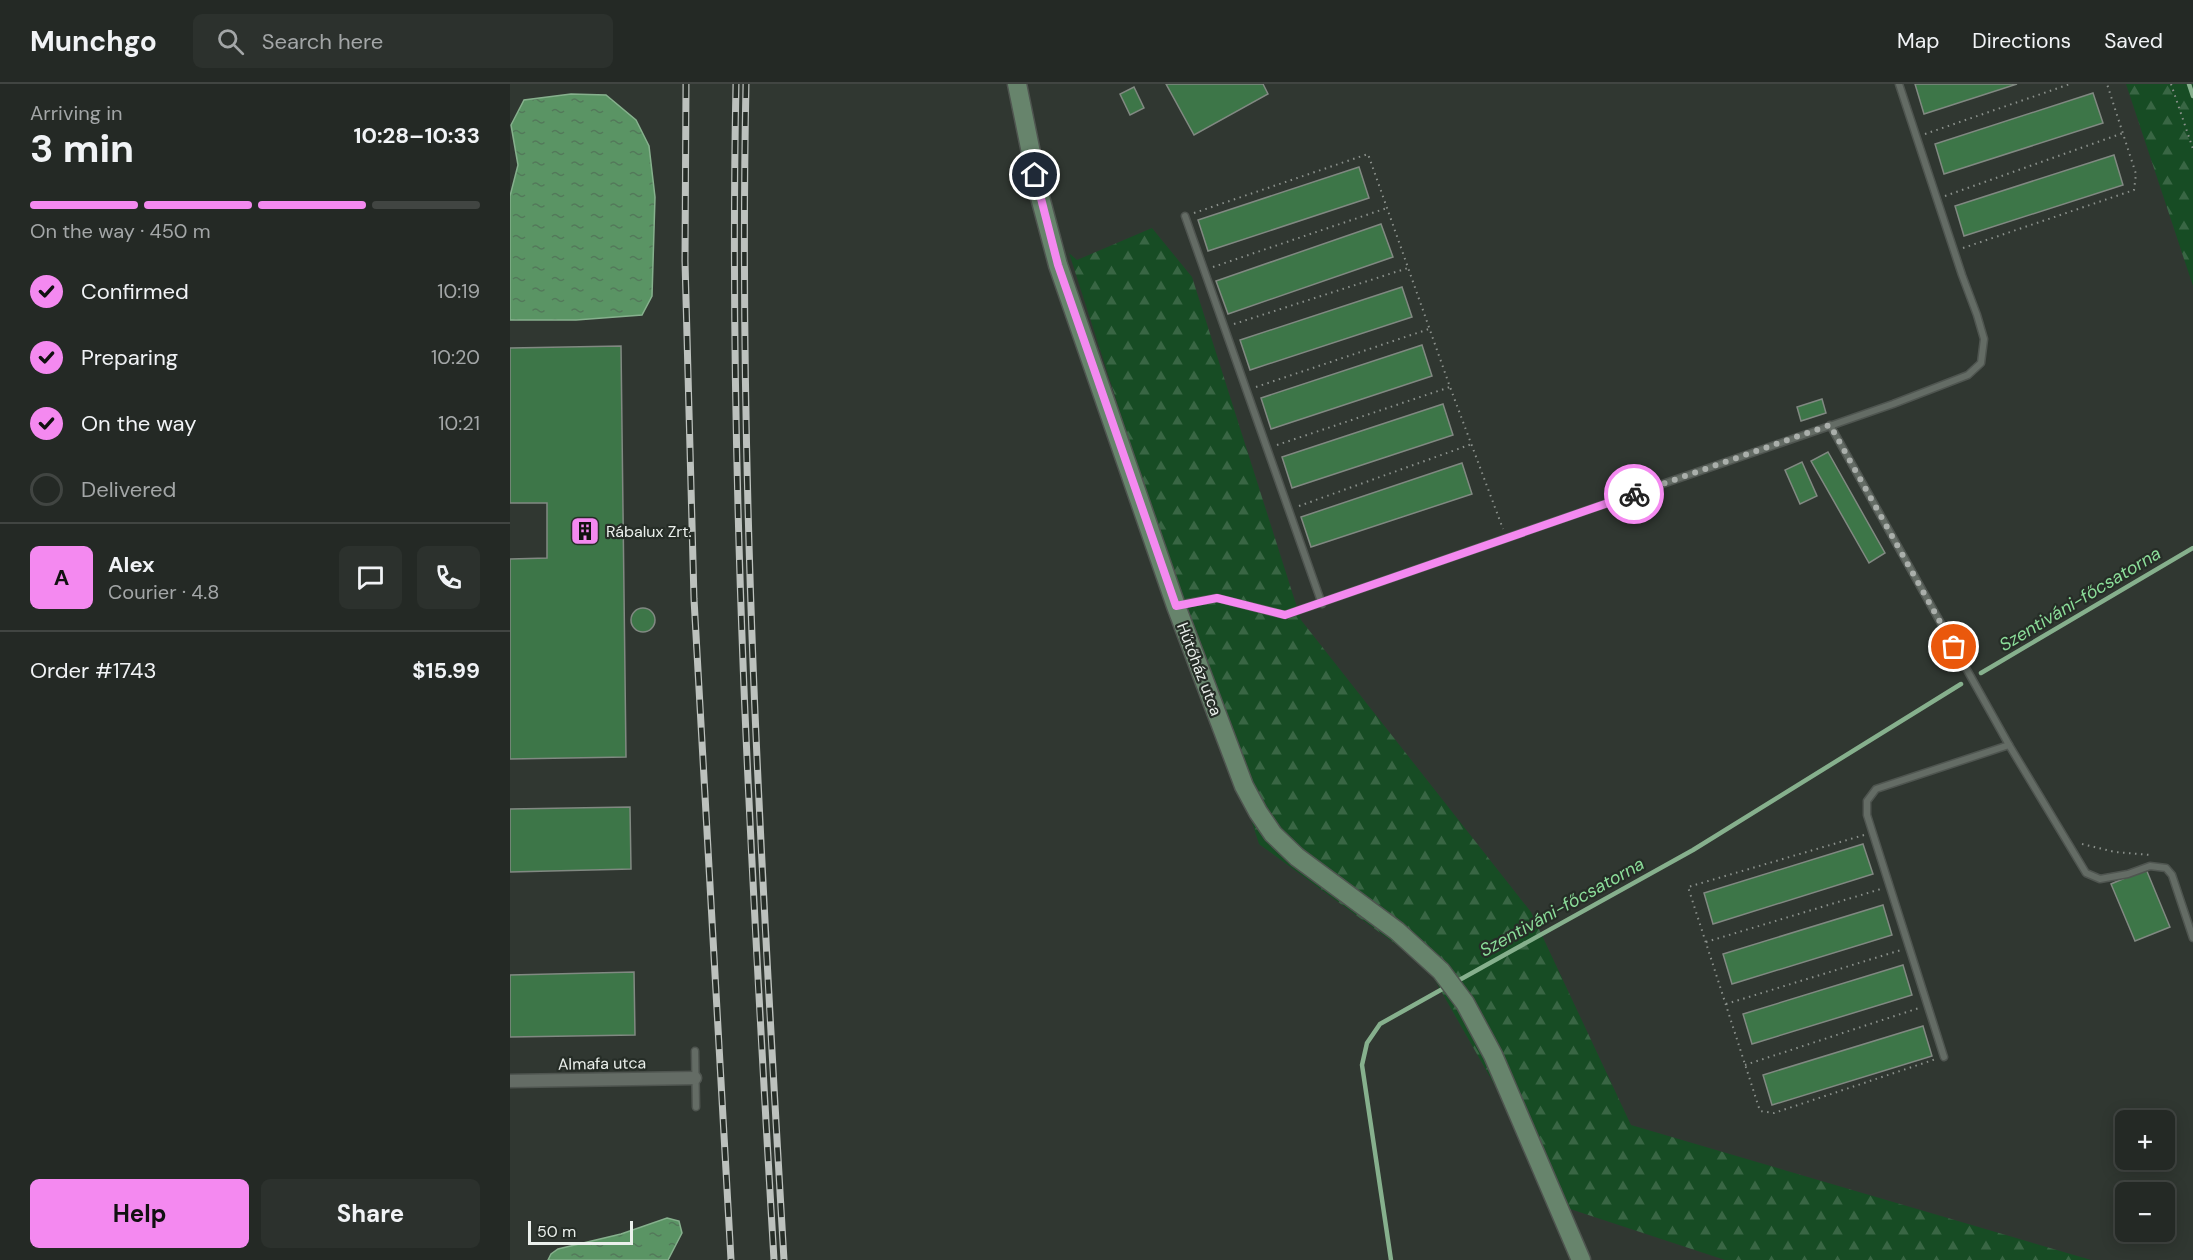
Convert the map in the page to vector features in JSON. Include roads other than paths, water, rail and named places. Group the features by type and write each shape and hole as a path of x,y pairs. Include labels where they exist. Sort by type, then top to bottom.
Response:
{"street":[{"name":"Hűtőház utca","path":"1017,84 1040,197 1058,265 1176,606 1244,786 1273,834 1297,857 1397,931 1442,971 1465,1003 1493,1055 1581,1260"},
{"name":"Almafa utca","path":"510,1081 695,1078"}],"lane":[{"path":"1176,606 1217,598 1285,615 1941,387 1968,375 1981,363 1984,339 1899,84"},
{"path":"1185,216 1322,604"},
{"path":"1830,425 2009,746 2086,873 2100,879 2128,874 2150,866 2166,868 2172,875 2193,938"},
{"path":"1944,1057 1872,832 1866,801 1876,789 2009,746"},
{"path":"695,1051 696,1107"}],"water":[{"path":"571,94 606,95 636,120 649,146 655,197 652,296 642,315 576,320 510,320 510,196 518,165 511,125 524,100"},
{"path":"667,1218 679,1221 682,1233 668,1260 548,1260 551,1254 558,1249 621,1234"}],"waterway":[{"path":"2189,84 2193,96"},
{"name":"Szentiváni-főcsatorna","path":"1981,673 2193,548"},
{"name":"Szentiváni-főcsatorna","path":"1454,983 1693,850 1961,684"},
{"name":"Szentiváni-főcsatorna","path":"1391,1260 1362,1065 1367,1043 1380,1024 1446,987"}],"railway":[{"path":"686,84 685,261 694,599 731,1260"},
{"path":"736,84 734,231 738,525 757,966 774,1260"},
{"path":"746,84 744,231 748,525 767,966 784,1260"}],"place":[{"name":"Rábalux Zrt.","path":"585,531"}]}
